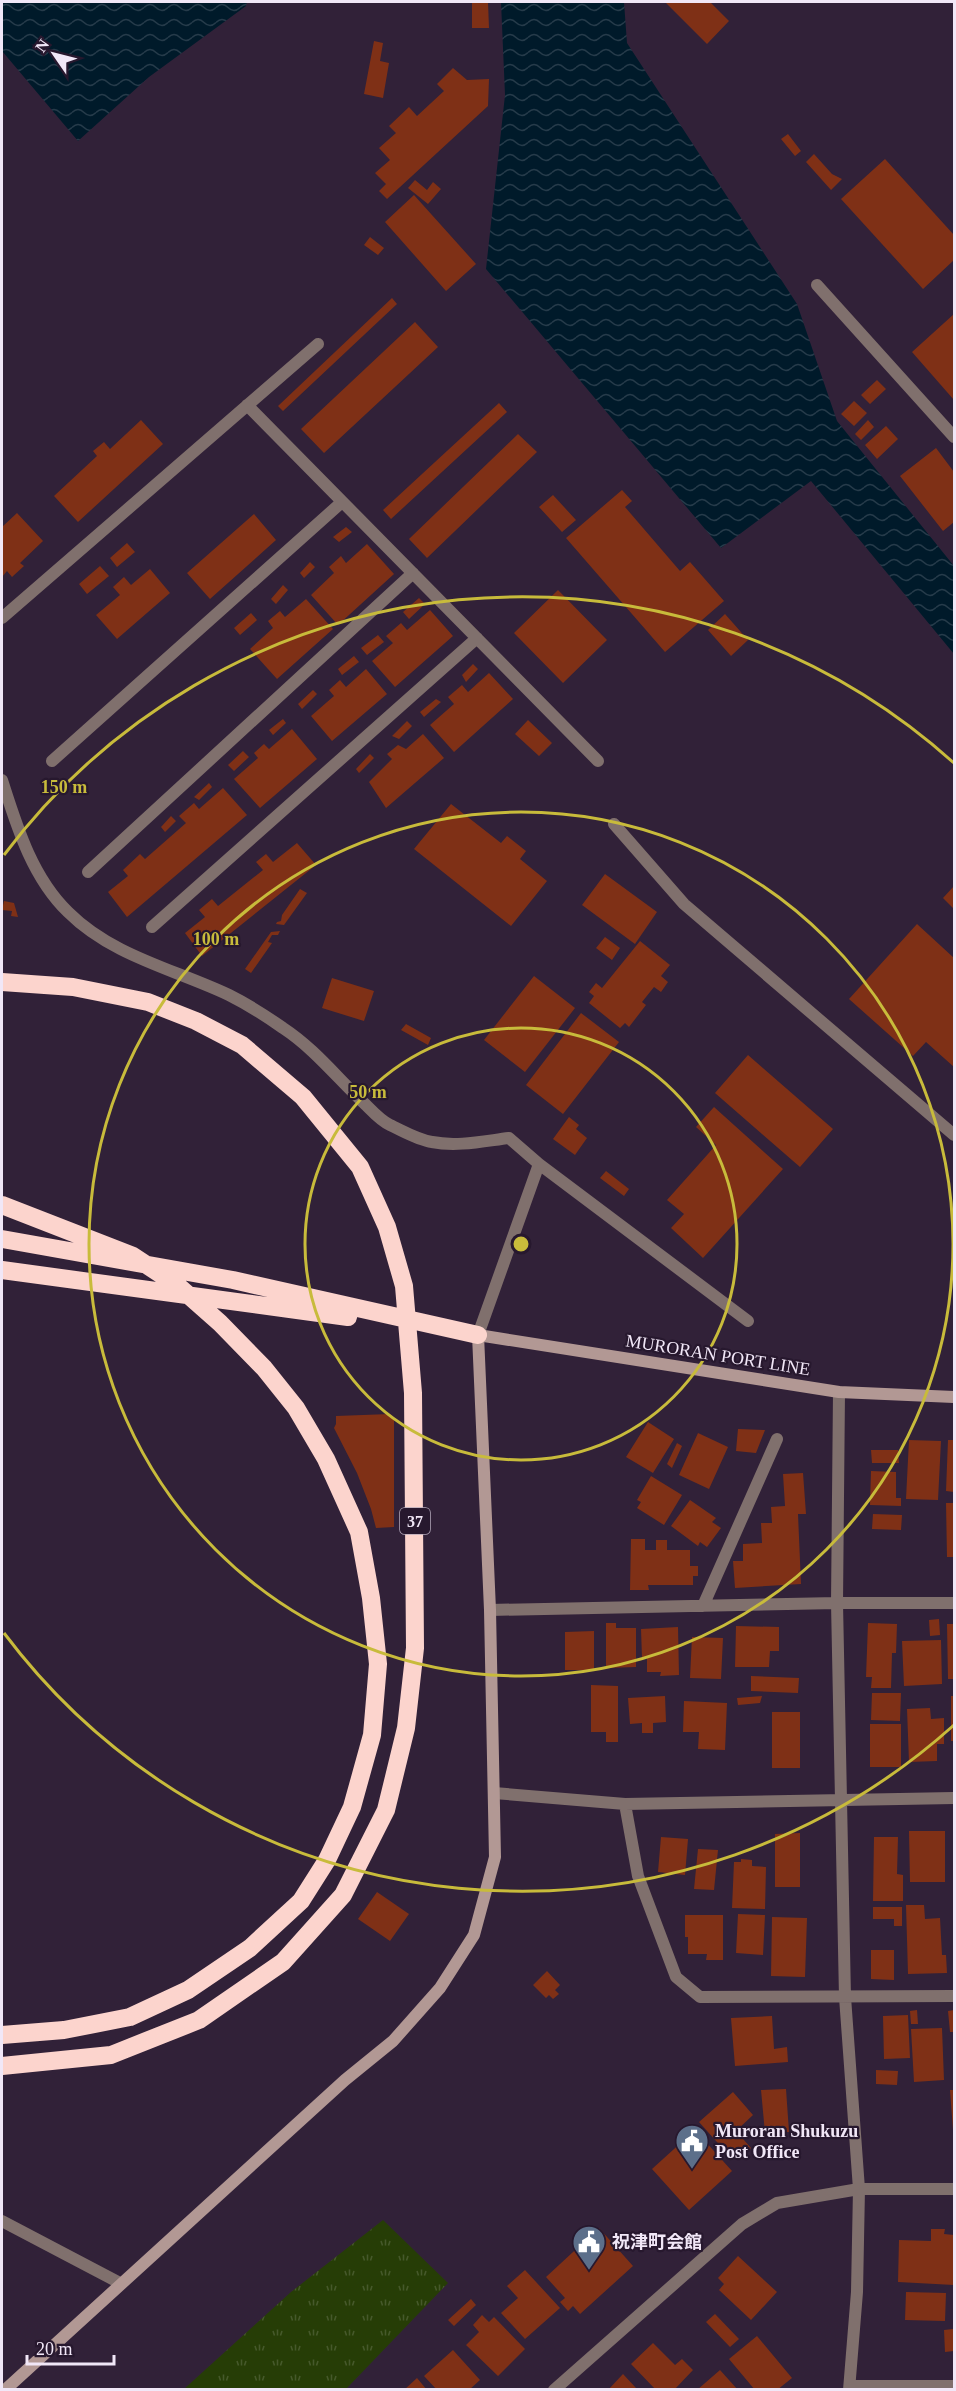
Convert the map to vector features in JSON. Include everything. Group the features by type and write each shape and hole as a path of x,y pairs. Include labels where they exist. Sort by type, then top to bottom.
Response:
{"highway":[{"name":"37","path":"2,982 74,987 95,991 148,1002 196,1021 242,1045 303,1097 360,1167 387,1227 404,1286 413,1394 415,1612 415,1648 406,1728 386,1810 343,1895 283,1962 199,2020 111,2055 2,2066"},
{"path":"2,1205 133,1256 177,1285 220,1323 270,1376 296,1408 326,1459 359,1532 371,1598 378,1664 372,1735 352,1807 327,1860 301,1901 250,1948 188,1990 130,2017 64,2030 2,2035"},
{"path":"2,1239 233,1280 478,1335"},
{"path":"2,1270 478,1335"}],"street":[{"path":"817,285 954,437"},
{"path":"2,618 318,344"},
{"path":"247,405 598,761"},
{"path":"52,760 342,502"},
{"path":"88,872 413,573"},
{"path":"152,927 477,638"},
{"path":"2,780 22,844 50,891 86,928 115,946 148,962 230,995 285,1029 318,1055 344,1085 386,1124 431,1142 465,1143 509,1138 539,1164 747,1321"},
{"path":"614,824 684,904 954,1135"},
{"path":"5,2390 345,2080 393,2041 440,1988 474,1935 495,1857 490,1610 478,1335 539,1164"},
{"name":"MURORAN PORT LINE","path":"478,1335 839,1392 954,1397"},
{"path":"839,1392 837,1603 845,1997 859,2189 857,2292 849,2388 954,2386"},
{"path":"704,1606 777,1439"},
{"path":"490,1610 954,1603"},
{"path":"494,1794 625,1804 954,1798"},
{"path":"625,1804 638,1876 676,1977 700,1997 954,1996"},
{"path":"554,2390 742,2223 777,2203 859,2189 954,2188"},
{"path":"2,2221 120,2283"}],"green space":[{"path":"383,2220 448,2283 346,2389 184,2389 291,2292"}],"water":[{"path":"2,2 247,2 246,6 149,77 78,141 2,51"},
{"path":"501,2 624,2 627,43 797,304 837,421 954,566 954,654 811,481 721,548 486,269 505,95"}],"building":[{"path":"472,2 488,2 489,28 472,28"},
{"path":"667,2 710,2 729,21 707,44"},
{"path":"374,41 383,43 380,61 389,63 383,98 364,94"},
{"path":"453,68 467,80 489,79 488,106 387,199 379,191 386,184 375,173 390,160 379,148 396,133 389,126 409,107 417,116 444,91 437,84"},
{"path":"788,134 801,151 795,156 781,139"},
{"path":"814,154 832,174 842,179 831,190 806,162"},
{"path":"885,159 954,235 954,260 923,289 841,199"},
{"path":"415,180 427,190 433,182 441,189 428,204 408,188"},
{"path":"414,195 476,264 446,291 385,222"},
{"path":"370,237 384,248 378,255 364,245"},
{"path":"392,298 397,304 283,411 278,406"},
{"path":"954,314 954,400 912,352"},
{"path":"415,322 438,347 324,453 301,429"},
{"path":"877,380 886,389 870,404 861,395"},
{"path":"854,401 867,413 854,426 841,414"},
{"path":"499,403 507,412 391,519 383,510"},
{"path":"141,420 163,444 78,522 54,496 97,456 93,451 104,442 110,449"},
{"path":"868,420 874,427 861,440 855,434"},
{"path":"886,426 898,439 877,459 865,445"},
{"path":"518,434 537,452 427,558 409,539"},
{"path":"936,448 954,472 954,522 943,531 900,476"},
{"path":"622,490 632,501 625,507 680,571 690,562 724,601 665,652 566,538"},
{"path":"553,495 576,520 562,532 539,507"},
{"path":"17,513 43,541 20,563 24,566 12,577 7,571 2,577 2,527"},
{"path":"254,514 276,540 210,599 187,573"},
{"path":"346,527 352,532 339,542 333,537"},
{"path":"127,543 135,552 117,567 110,558"},
{"path":"367,544 394,574 338,625 311,595 334,573 329,567 341,556 346,563"},
{"path":"310,562 315,567 304,578 300,573"},
{"path":"100,566 109,576 87,594 79,584"},
{"path":"150,569 170,593 117,639 96,615 120,595 113,587 124,577 131,585"},
{"path":"283,585 288,590 276,604 271,599"},
{"path":"558,590 607,640 563,683 514,633"},
{"path":"419,598 425,604 409,619 403,612"},
{"path":"306,599 333,629 277,679 250,649 273,628 268,621 280,611 285,617"},
{"path":"430,610 453,636 395,687 372,661 393,643 386,636 401,623 407,630"},
{"path":"251,613 257,620 240,635 234,628"},
{"path":"725,614 748,640 731,656 708,630"},
{"path":"378,635 384,642 367,655 361,648"},
{"path":"354,656 359,662 342,675 338,669"},
{"path":"473,664 478,669 466,682 462,675"},
{"path":"366,669 387,694 332,741 311,716 334,696 329,690 340,680 346,687"},
{"path":"489,673 513,699 454,752 430,725 454,704 448,697 462,685 468,692"},
{"path":"313,690 317,694 302,709 298,704"},
{"path":"436,699 441,702 424,717 420,712"},
{"path":"283,719 286,723 273,735 269,730"},
{"path":"528,720 552,743 539,756 515,734"},
{"path":"407,721 412,726 399,739 392,736"},
{"path":"292,729 317,759 260,808 234,779 258,758 254,753 264,744 269,749"},
{"path":"423,734 444,758 386,808 369,782 392,759 387,754 398,745 406,749"},
{"path":"243,751 249,757 234,771 228,765"},
{"path":"370,754 374,758 359,773 356,769"},
{"path":"209,783 212,787 199,800 194,797"},
{"path":"223,788 247,815 127,917 108,892 128,876 123,870 140,854 145,859 186,823 179,816 194,803 199,809"},
{"path":"451,804 501,843 507,836 526,851 520,859 547,881 511,926 414,849"},
{"path":"171,816 176,821 165,832 161,827"},
{"path":"297,843 316,865 202,956 185,933 205,917 199,910 212,899 218,906 263,870 256,862 266,854 273,862"},
{"path":"605,874 657,912 635,944 582,905"},
{"path":"954,886 954,909 943,898"},
{"path":"300,889 307,893 284,925 276,924 281,921 282,915"},
{"path":"4,901 14,903 18,917 11,916 12,911 2,910"},
{"path":"917,924 954,958 954,1067 926,1042 913,1056 849,999"},
{"path":"280,931 278,935 272,935 268,942 272,943 251,973 245,969 271,932"},
{"path":"605,937 620,948 612,960 596,948"},
{"path":"640,941 670,965 661,976 668,982 661,992 654,987 642,1002 646,1005 629,1027 625,1023 620,1028 589,1003 594,996 589,992 596,983 602,988"},
{"path":"534,976 575,1008 525,1072 484,1040"},
{"path":"332,978 374,991 364,1021 322,1008"},
{"path":"581,1013 619,1042 563,1114 526,1085"},
{"path":"406,1024 431,1038 428,1045 401,1030"},
{"path":"748,1055 833,1129 800,1167 715,1093"},
{"path":"714,1107 783,1169 703,1258 671,1228 684,1214 667,1200 716,1145 696,1127"},
{"path":"569,1117 579,1125 576,1129 587,1138 575,1155 553,1139"},
{"path":"606,1171 629,1189 624,1196 600,1178"},
{"path":"390,1414 394,1418 394,1527 376,1528 357,1473 334,1428 336,1416"},
{"path":"648,1422 674,1439 653,1473 626,1457"},
{"path":"738,1429 765,1430 756,1453 736,1451"},
{"path":"698,1433 728,1447 709,1489 679,1475"},
{"path":"909,1440 941,1441 938,1500 906,1499"},
{"path":"948,1440 954,1440 954,1492 946,1491"},
{"path":"677,1443 682,1446 672,1468 667,1464"},
{"path":"871,1450 898,1450 899,1463 872,1463"},
{"path":"871,1471 896,1472 896,1498 901,1498 901,1506 870,1505"},
{"path":"803,1473 806,1514 798,1514 801,1584 735,1588 733,1561 743,1561 743,1544 762,1543 761,1523 772,1523 771,1507 785,1506 783,1474"},
{"path":"651,1476 682,1495 664,1525 637,1508 641,1502 637,1500"},
{"path":"690,1500 716,1518 712,1522 721,1528 707,1547 700,1542 698,1546 671,1526"},
{"path":"946,1503 954,1503 954,1557 947,1557"},
{"path":"873,1514 902,1515 901,1530 872,1529"},
{"path":"631,1539 645,1539 645,1550 656,1550 656,1540 667,1540 667,1550 690,1550 690,1566 698,1566 698,1576 693,1576 693,1585 648,1585 649,1590 630,1590"},
{"path":"939,1619 940,1635 930,1636 929,1620"},
{"path":"606,1623 616,1623 616,1628 636,1628 636,1667 606,1668"},
{"path":"868,1623 897,1624 896,1653 892,1653 891,1688 871,1688 872,1677 866,1677"},
{"path":"947,1624 954,1624 954,1679 948,1679"},
{"path":"736,1626 779,1627 779,1651 770,1651 769,1667 735,1667"},
{"path":"678,1627 679,1675 660,1676 661,1672 647,1672 647,1658 642,1658 641,1629"},
{"path":"594,1631 594,1670 565,1670 565,1632"},
{"path":"692,1637 723,1638 721,1679 690,1678"},
{"path":"941,1640 942,1684 904,1686 902,1641"},
{"path":"751,1676 799,1678 798,1693 751,1691"},
{"path":"591,1685 618,1686 618,1742 606,1742 606,1732 591,1732"},
{"path":"872,1693 901,1693 900,1721 871,1720"},
{"path":"665,1696 666,1722 653,1723 653,1733 642,1733 642,1723 630,1724 628,1698"},
{"path":"762,1696 760,1703 738,1705 737,1698"},
{"path":"951,1696 954,1696 954,1741 951,1741"},
{"path":"684,1701 727,1703 725,1750 698,1749 699,1732 683,1732"},
{"path":"930,1708 931,1719 944,1718 944,1744 937,1744 937,1761 909,1762 907,1709"},
{"path":"772,1712 800,1712 800,1768 772,1768"},
{"path":"870,1724 901,1724 901,1767 870,1767"},
{"path":"909,1831 945,1831 945,1882 910,1882"},
{"path":"800,1833 800,1887 775,1887 775,1834"},
{"path":"661,1837 688,1839 685,1875 658,1872"},
{"path":"874,1837 898,1837 897,1874 903,1875 903,1901 873,1901"},
{"path":"698,1849 718,1850 714,1890 694,1889"},
{"path":"741,1859 752,1860 752,1866 766,1867 765,1909 732,1908 734,1862 741,1862"},
{"path":"377,1892 409,1914 390,1941 358,1919"},
{"path":"906,1905 924,1905 925,1919 940,1918 942,1955 946,1955 947,1973 908,1974"},
{"path":"873,1907 902,1907 902,1926 894,1926 894,1919 873,1919"},
{"path":"738,1914 765,1915 763,1955 736,1953"},
{"path":"685,1915 723,1915 723,1960 706,1960 707,1954 688,1954"},
{"path":"772,1917 807,1918 805,1977 771,1976"},
{"path":"871,1950 894,1950 894,1980 871,1979"},
{"path":"547,1971 560,1985 555,1990 559,1994 553,1999 549,1995 546,1998 533,1985"},
{"path":"917,2010 918,2024 911,2024 910,2011"},
{"path":"954,2010 954,2032 950,2032 948,2011"},
{"path":"908,2015 910,2058 884,2059 883,2016"},
{"path":"772,2016 774,2049 787,2047 788,2062 735,2066 731,2018"},
{"path":"942,2028 944,2080 914,2082 911,2029"},
{"path":"876,2070 898,2071 897,2085 876,2084"},
{"path":"786,2089 789,2132 765,2133 761,2090"},
{"path":"950,2090 954,2090 953,2130"},
{"path":"733,2092 753,2115 736,2131 751,2148 739,2159 729,2148 725,2151 699,2122"},
{"name":"Muroran Shukuzu Post Office","path":"695,2130 732,2171 689,2210 652,2169"},
{"name":"祝津町会館","path":"599,2228 633,2266 580,2314 573,2306 568,2311 560,2302 565,2298 546,2277"},
{"path":"931,2229 945,2229 944,2234 954,2235 954,2285 898,2282 899,2240 931,2241"},
{"path":"738,2256 777,2292 751,2320 719,2290 724,2284 718,2278"},
{"path":"525,2270 560,2308 525,2339 501,2313 518,2298 507,2286"},
{"path":"906,2292 946,2293 945,2321 905,2320"},
{"path":"471,2299 476,2305 454,2326 448,2320"},
{"path":"715,2314 739,2339 730,2347 706,2322"},
{"path":"482,2315 489,2322 494,2317 525,2349 498,2376 466,2345 479,2332 473,2325"},
{"path":"953,2329 954,2351 945,2352 944,2330"},
{"path":"757,2336 792,2378 777,2390 755,2390 729,2359"},
{"path":"653,2343 675,2365 682,2359 693,2370 674,2390 656,2390 631,2364"},
{"path":"453,2350 480,2380 469,2390 437,2390 424,2376"},
{"path":"720,2370 738,2390 697,2390"},
{"path":"623,2374 636,2388 634,2390 608,2390"},
{"path":"417,2378 427,2390 404,2390"}],"place":[{"name":"Muroran Shukuzu Post Office","path":"692,2170"},
{"name":"祝津町会館","path":"589,2271"}]}
